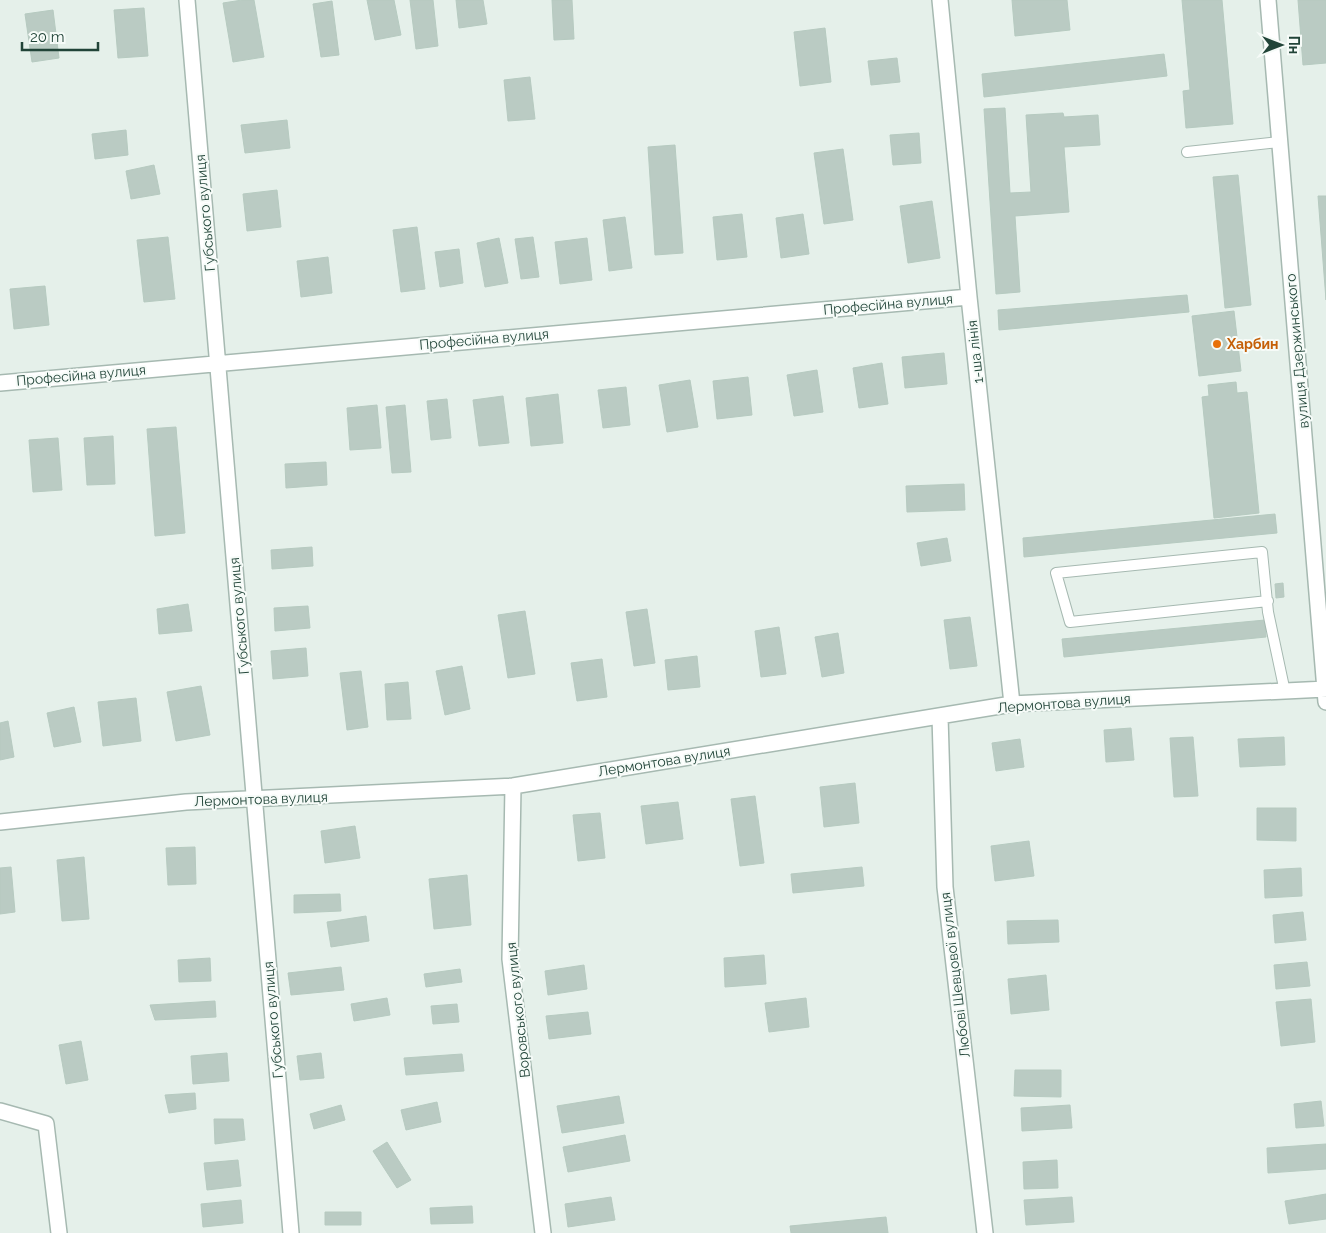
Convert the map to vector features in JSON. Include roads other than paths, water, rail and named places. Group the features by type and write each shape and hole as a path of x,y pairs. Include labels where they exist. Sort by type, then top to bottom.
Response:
{"street":[{"name":"Губського вулиця","path":"187,0 291,1233"},
{"name":"1-ша лінія","path":"940,0 1012,704"},
{"name":"вулиця Дзержинського","path":"1268,0 1326,693"},
{"name":"Професійна вулиця","path":"0,383 969,297"},
{"name":"Лермонтова вулиця","path":"0,822 186,802 513,786 1012,704 1284,692 1326,693"},
{"name":"Любові Шевцової вулиця","path":"940,716 945,887 985,1233"},
{"name":"Воровського вулиця","path":"513,786 510,959 544,1233"},
{"path":"0,1111 46,1124 59,1233"}],"lane":[{"path":"1187,152 1280,142"},
{"path":"1268,601 1070,622 1056,573 1262,552 1268,601 1268,612 1284,692"}],"place":[{"name":"Харбин","path":"1217,344"}]}
